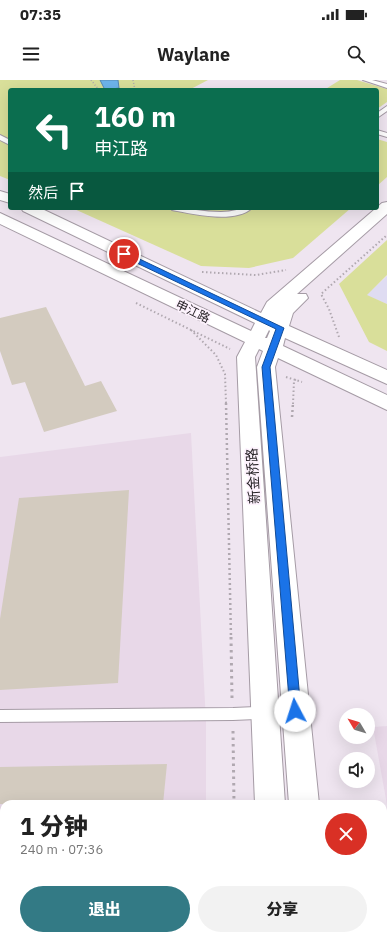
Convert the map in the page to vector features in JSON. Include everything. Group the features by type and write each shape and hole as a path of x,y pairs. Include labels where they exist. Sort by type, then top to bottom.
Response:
{"street":[{"name":"新金桥路","path":"304,800 266,367 268,334 273,306 387,206"},
{"name":"申江路","path":"32,210 268,334 387,403"},
{"name":"申江路","path":"0,218 268,334 387,378"},
{"name":"新金桥路","path":"270,800 246,357 268,334 285,311 387,220"}],"lane":[{"path":"366,80 387,86"},
{"path":"379,114 387,108"},
{"path":"189,210 222,215 245,210"},
{"path":"0,716 233,714 295,711"}],"path":[{"path":"91,80 97,88"},
{"path":"340,337 329,309 321,294 387,234"},
{"path":"198,272 223,275 255,276 283,272 290,269"},
{"path":"191,330 216,356 225,374 234,800"},
{"path":"209,349 216,343"},
{"path":"293,396 294,381"}],"shaded area":[{"path":"387,276 387,304 366,295"},
{"path":"191,433 206,722 206,800 0,800 0,457"},
{"path":"387,726 387,800 375,738 375,727"}],"green space":[{"path":"0,80 100,80 104,88 8,88 8,179 0,176"},
{"path":"118,80 208,80 193,88 119,88"},
{"path":"340,80 357,80 387,89 387,102 379,108 379,88 327,88"},
{"path":"379,140 387,142 387,177 379,184"},
{"path":"76,210 349,210 293,258 249,268 201,266"},
{"path":"387,240 387,275 367,295 387,304 387,351 369,342 339,284"}],"water":[{"path":"100,80 118,80 119,88 104,88"}],"building":[{"path":"46,307 85,386 101,381 117,411 44,432 25,382 12,385 0,351 0,318"},
{"path":"129,490 118,683 0,690 0,619 19,498"},
{"path":"167,764 163,800 0,800 0,767"}],"route":[{"path":"124,254 280,328 266,367 295,711"}]}
